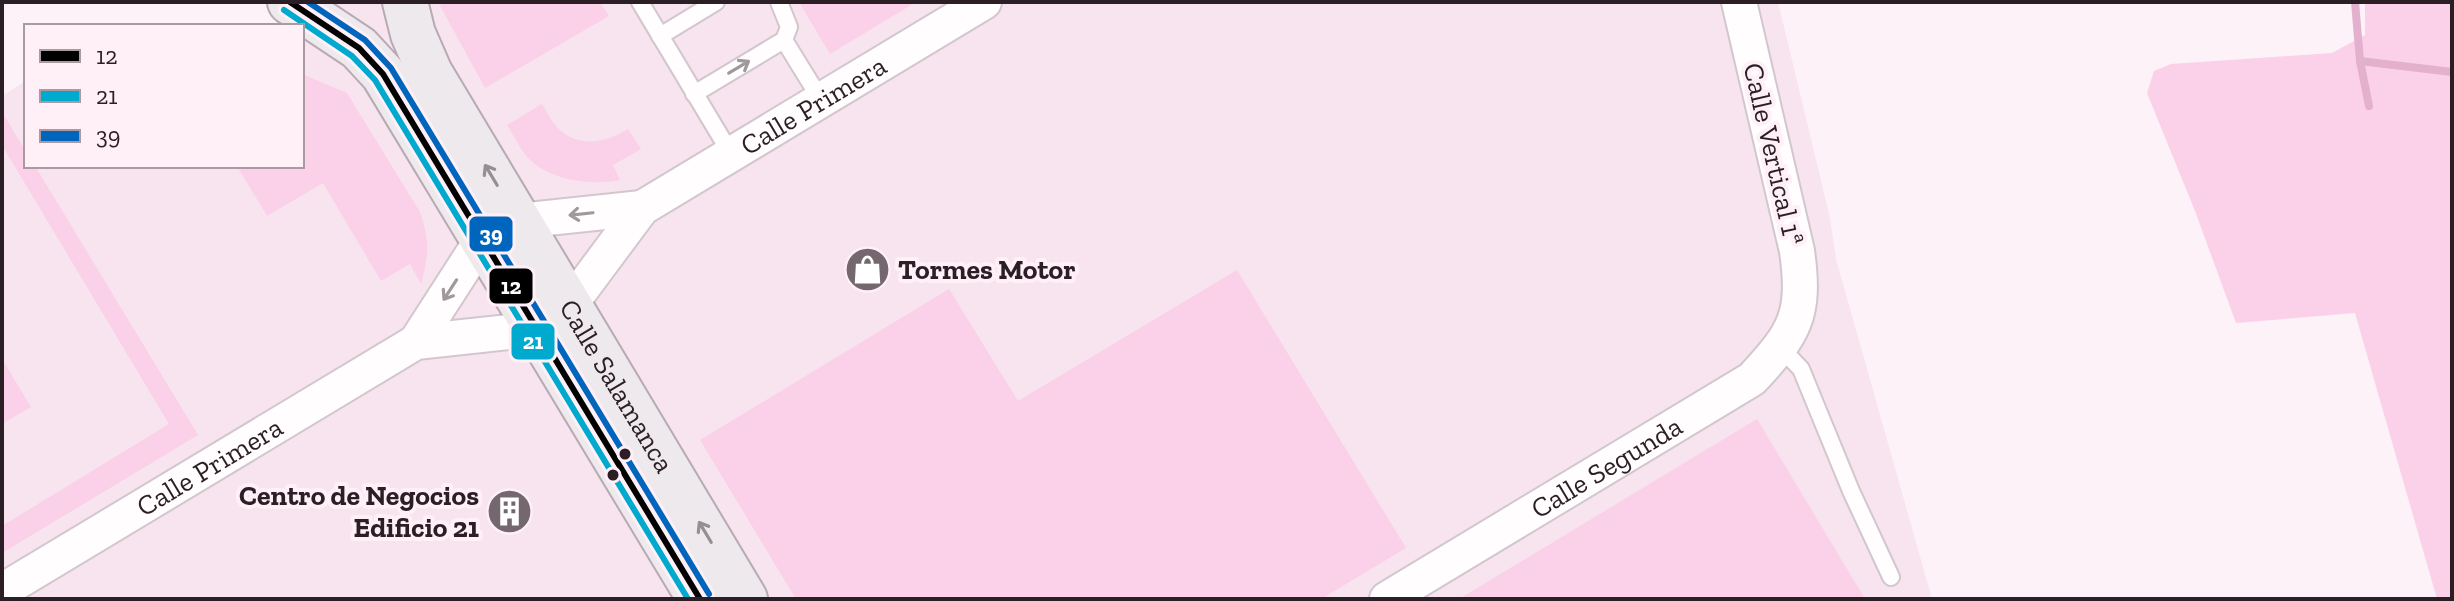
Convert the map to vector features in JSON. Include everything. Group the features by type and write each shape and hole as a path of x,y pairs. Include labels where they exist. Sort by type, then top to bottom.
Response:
{"main road":[{"name":"Calle Salamanca","path":"290,2 359,48 383,74 501,229"},
{"name":"Calle Salamanca","path":"405,2 413,34 501,229 552,317 700,599"},
{"name":"Calle Salamanca","path":"552,317 745,599"}],"street":[{"name":"Calle Primera","path":"2,591 416,342 552,317 642,208 984,2"},
{"name":"Calle Vertical 1ª","path":"1739,2 1797,251 1801,278 1800,307"},
{"name":"Calle Primera","path":"416,342 501,229 642,208"},
{"name":"Calle Segunda","path":"1387,599 1752,379 1781,348 1793,329 1800,307"}],"lane":[{"path":"640,2 731,154"},
{"path":"660,36 716,2"},
{"path":"694,94 784,40 789,27 779,2"},
{"path":"784,40 821,100"},
{"path":"1781,348 1801,369 1851,491 1891,577"}],"shaded area":[{"path":"323,2 1778,2 1830,218 1836,259 1932,599 2,599 2,96 24,82 24,168 304,168 304,24 284,24"},
{"path":"438,2 600,2 609,16 485,88"},
{"path":"799,2 916,2 830,54"},
{"path":"2365,2 2452,2 2452,599 2437,599 2355,313 2236,323 2147,93 2154,71 2171,64 2332,53 2365,35"},
{"path":"304,75 347,93 420,212 427,248 421,284 410,264 381,281 323,183 267,216 238,168 304,168"},
{"path":"542,104 556,126 582,141 610,138 628,129 641,149 613,165 620,180 595,182 568,179 533,162 507,125"},
{"path":"2,112 24,149 24,168 36,168 198,435 2,553 2,526 169,424 2,145"},
{"path":"1237,270 1406,548 1321,599 796,599 700,440 949,289 1018,401"},
{"path":"2,359 31,407 2,424"},
{"path":"1757,419 1865,599 1459,599"}],"waterway":[{"path":"2355,2 2360,61 2369,106"},
{"path":"2360,61 2452,72"}],"transit line":[{"name":"12","path":"290,2 359,48 383,74 700,599"},
{"name":"39","path":"308,2 365,40 391,68 709,594"},
{"name":"21","path":"284,10 352,56 375,80 688,599"}],"place":[{"name":"Tormes Motor","path":"867,269"},
{"name":"Centro de Negocios Edificio 21","path":"510,511"}]}
